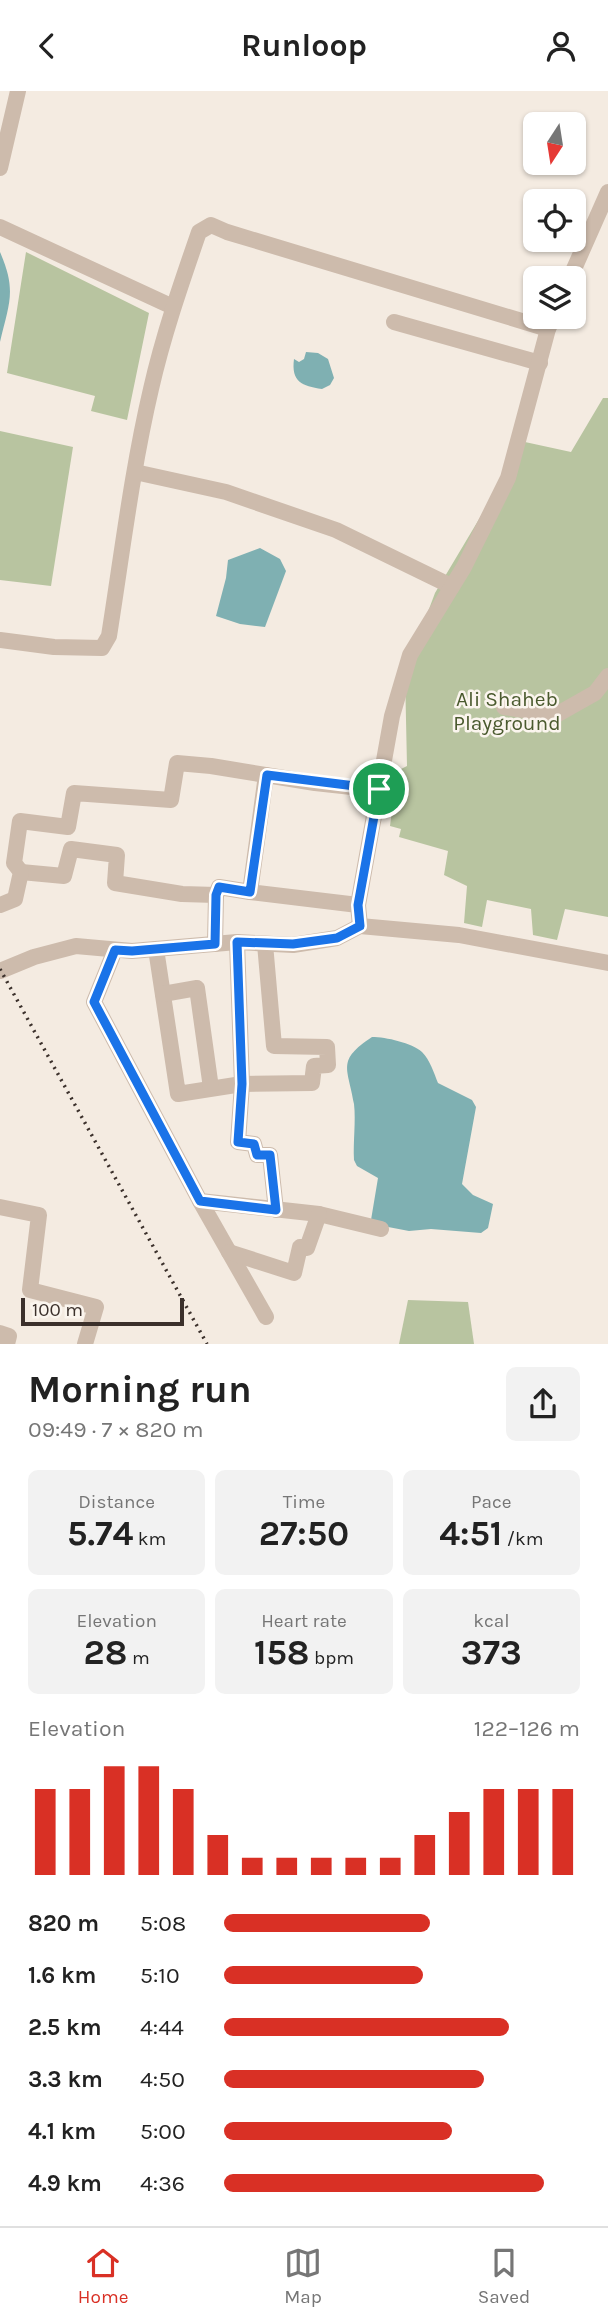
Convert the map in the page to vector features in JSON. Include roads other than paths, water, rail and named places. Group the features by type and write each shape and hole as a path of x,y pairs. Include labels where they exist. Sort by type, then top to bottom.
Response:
{"street":[{"path":"0,169 18,91"},
{"path":"575,266 608,192"},
{"path":"0,640 54,647 102,648 109,636 151,390 173,307 199,232 211,225 227,232 523,315"},
{"path":"0,227 173,307"},
{"path":"394,322 540,363"},
{"path":"360,926 358,905 392,716 410,655 464,566 509,478 549,329"},
{"path":"135,472 226,492 336,530 451,586"},
{"path":"503,707 556,715 594,693 608,676"},
{"path":"216,895 182,894 115,883 117,855 71,849 64,876 21,872 14,863 20,821 68,827 74,793 171,800 177,763 379,789"},
{"path":"250,892 267,775"},
{"path":"0,905 15,899 21,872"},
{"path":"215,944 216,895 219,887 358,905"},
{"path":"0,971 34,957 76,946 115,950 237,942 293,944 337,938 360,926 459,935 608,963"},
{"path":"237,942 242,1084 238,1142 254,1144 257,1155 270,1155 276,1210"},
{"path":"156,949 178,1094 242,1084 312,1083 314,1066 328,1065 327,1047 274,1046 265,944"},
{"path":"115,950 94,1002 200,1201 266,1317"},
{"path":"163,994 197,988 211,1088"},
{"path":"200,1201 319,1215 381,1229"},
{"path":"0,1207 39,1215 30,1290 96,1307 85,1344"},
{"path":"229,1252 294,1273 300,1247 307,1248 319,1215"},
{"path":"0,1333 9,1336 7,1344"}],"water":[{"path":"0,252 8,277 10,297 0,342"},
{"path":"306,352 318,353 328,359 334,378 330,385 322,389 315,388 296,378 294,359 299,362 304,359"},
{"path":"260,548 280,559 286,571 265,627 240,624 216,616 228,560"},
{"path":"372,1037 398,1041 418,1049 432,1067 438,1083 472,1100 476,1107 462,1184 473,1195 493,1204 488,1228 481,1233 431,1229 409,1231 383,1226 371,1220 378,1178 357,1166 354,1160 355,1111 347,1066 353,1052"}],"railway":[{"path":"0,969 207,1344"}],"park label":[{"name":"Ali Shaheb Playground","path":"507,711"}]}
